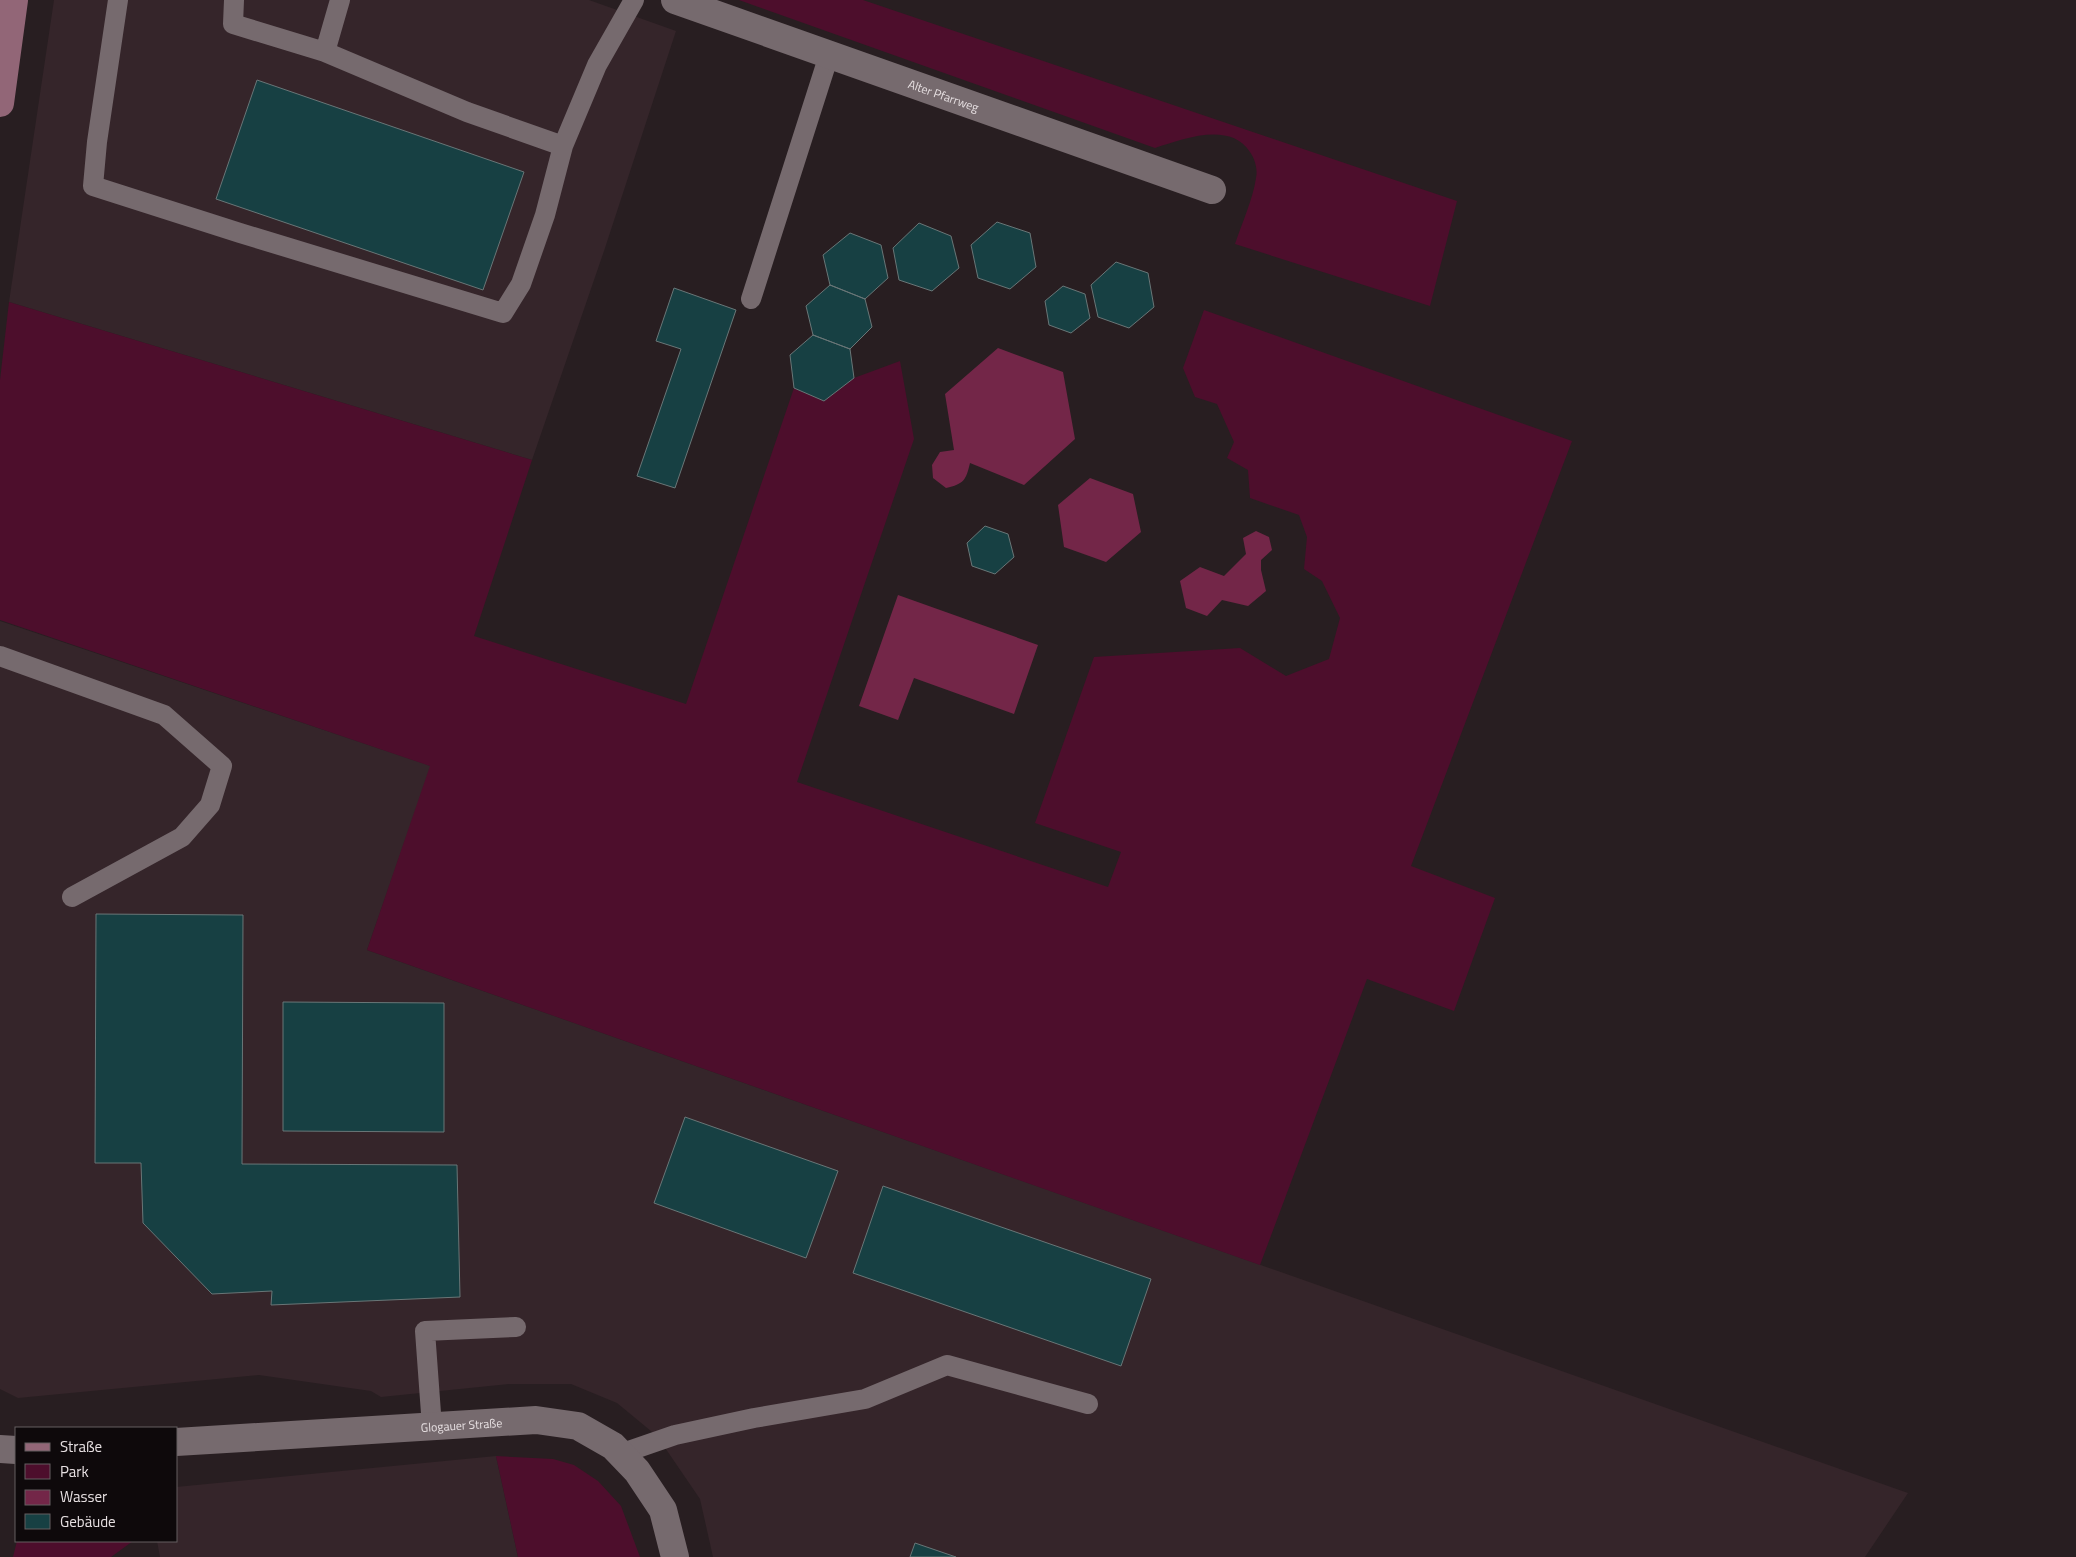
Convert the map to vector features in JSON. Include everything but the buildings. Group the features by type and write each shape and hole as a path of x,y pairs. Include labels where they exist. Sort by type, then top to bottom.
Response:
{"street":[{"path":"0,103 14,0"},
{"name":"Alter Pfarrweg","path":"675,0 1212,190"},
{"name":"Glogauer Straße","path":"178,1442 536,1420 578,1426 613,1446 637,1471 663,1510 675,1557"},
{"path":"0,1449 15,1450"}],"lane":[{"path":"118,0 97,142 93,186 503,313 521,284 545,215 563,146 597,65 634,0"},
{"path":"234,0 233,24 325,52 467,112 563,146"},
{"path":"325,52 340,0"},
{"path":"751,299 829,54"},
{"path":"0,656 164,715 222,766 210,805 182,838 72,897"},
{"path":"432,1427 425,1331 516,1327"},
{"path":"620,1454 675,1435 754,1418 865,1399 947,1365 1088,1404"}],"shaded area":[{"path":"54,0 589,0 676,31 604,251 532,460 9,302"},
{"path":"0,621 431,766 367,950 1908,1493 1865,1557 713,1557 700,1499 657,1436 617,1403 571,1384 509,1384 381,1397 371,1391 259,1375 18,1398 0,1389"},
{"path":"496,1456 518,1557 160,1557 157,1542 178,1542 178,1487"}],"green space":[{"path":"739,0 863,0 1457,201 1430,306 1235,244 1247,211 1257,172 1255,161 1250,152 1231,137 1206,135 1192,137 1155,148"},
{"path":"9,302 532,460 474,636 686,704 794,388 824,401 854,378 900,361 914,439 797,782 1108,887 1121,852 1035,823 1094,657 1240,648 1286,676 1329,659 1340,618 1322,581 1304,569 1307,537 1299,515 1250,498 1248,470 1227,458 1234,442 1217,404 1195,397 1183,368 1204,310 1572,441 1411,866 1495,898 1454,1011 1367,979 1260,1265 367,950 430,766 0,620 0,380"},
{"path":"496,1456 553,1459 574,1465 598,1481 621,1506 640,1557 518,1557"},
{"path":"17,1542 132,1542 111,1557 13,1557"}],"water":[{"path":"998,348 1063,372 1075,439 1024,485 970,463 963,480 957,485 946,488 933,478 932,465 940,452 954,450 945,394"},
{"path":"1090,478 1133,494 1141,532 1106,562 1064,547 1058,505"},
{"path":"1256,531 1269,537 1272,550 1261,560 1261,570 1266,591 1248,606 1222,600 1207,616 1186,608 1180,581 1200,567 1224,576 1246,554 1243,538"},
{"path":"898,595 1038,645 1014,714 914,678 898,720 859,706"}]}
